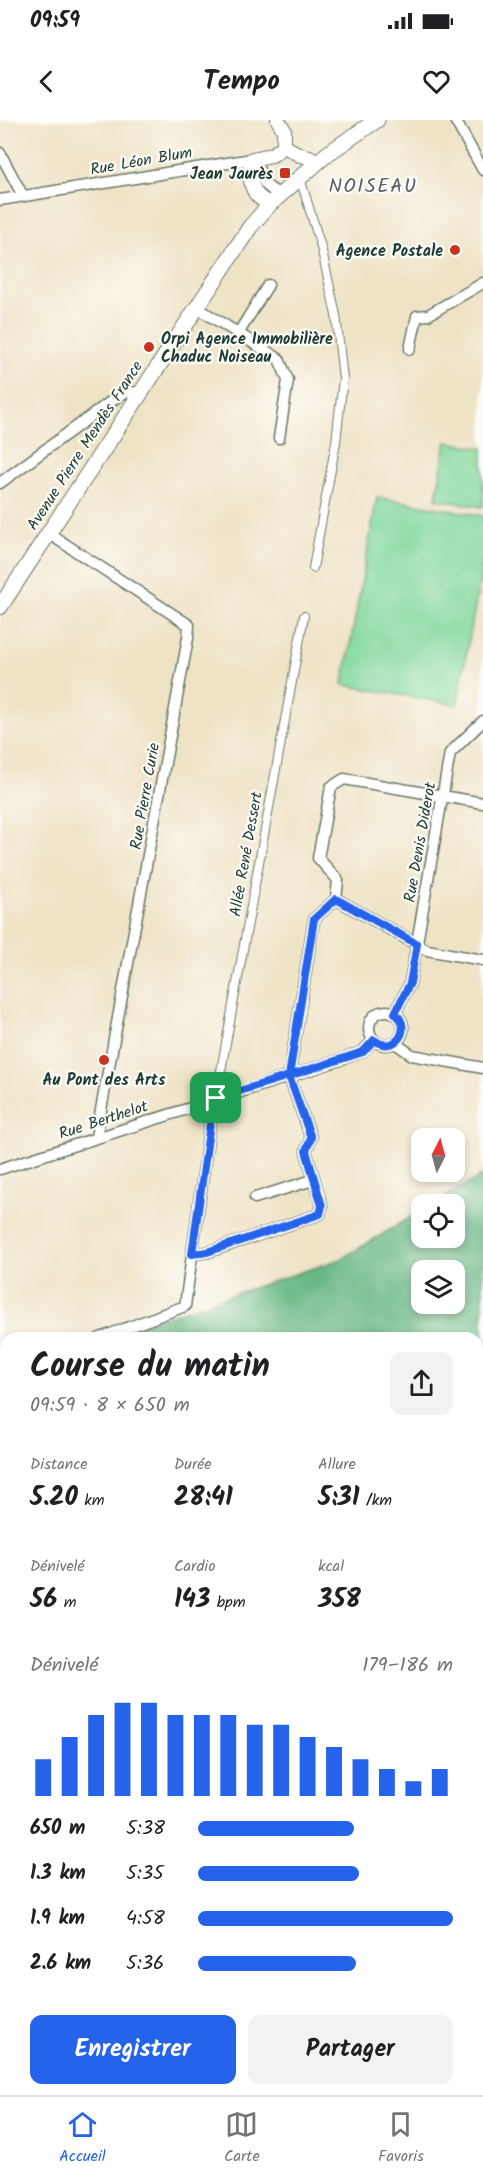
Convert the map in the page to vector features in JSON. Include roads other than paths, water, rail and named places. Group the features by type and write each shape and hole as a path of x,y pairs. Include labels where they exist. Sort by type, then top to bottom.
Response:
{"main road":[{"name":"Avenue Pierre Mendès France","path":"0,607 196,307 272,197 310,157 359,125 374,122"},
{"name":"Avenue Pierre Mendès France","path":"272,197 327,154 374,122"}],"street":[{"path":"278,120 284,130 284,146 300,155 310,157"},
{"path":"455,120 483,170"},
{"name":"Rue Léon Blum","path":"0,200 252,159 272,155 284,146"},
{"path":"0,153 23,196"},
{"path":"252,159 249,170 257,197 272,197"},
{"path":"300,177 321,247 334,304 343,379 336,442 313,568"},
{"path":"410,349 417,316 428,315 483,283"},
{"path":"238,334 268,285"},
{"path":"196,307 279,359 288,380 279,438"},
{"path":"0,483 121,394 140,393"},
{"name":"Rue Pierre Curie","path":"48,533 189,625 96,1137"},
{"name":"Allée René Dessert","path":"216,1098 304,615"},
{"name":"Rue Denis Diderot","path":"395,1013 410,983 450,753 483,721"},
{"path":"192,1254 207,1252 320,1214 322,1206 306,1151 311,1138 289,1076 314,919 336,899 338,880 318,858 331,787 344,779 483,802"},
{"path":"336,899 427,950 483,960"},
{"path":"384,1011 395,1013 402,1022 403,1034 395,1043 384,1046 374,1040 369,1030 371,1020 384,1011"},
{"path":"116,1332 185,1306 212,1109 216,1098 363,1052 374,1040"},
{"path":"395,1043 412,1055 483,1068"},
{"name":"Rue Berthelot","path":"0,1169 216,1098"},
{"path":"255,1198 313,1180"}],"place":[{"name":"Jean Jaurès","path":"285,173"},
{"name":"Agence Postale","path":"455,250"},
{"name":"Orpi Agence Immobilière Chaduc Noiseau","path":"149,347"},
{"name":"Au Pont des Arts","path":"104,1060"}],"district":[{"name":"NOISEAU","path":"373,185"}]}
